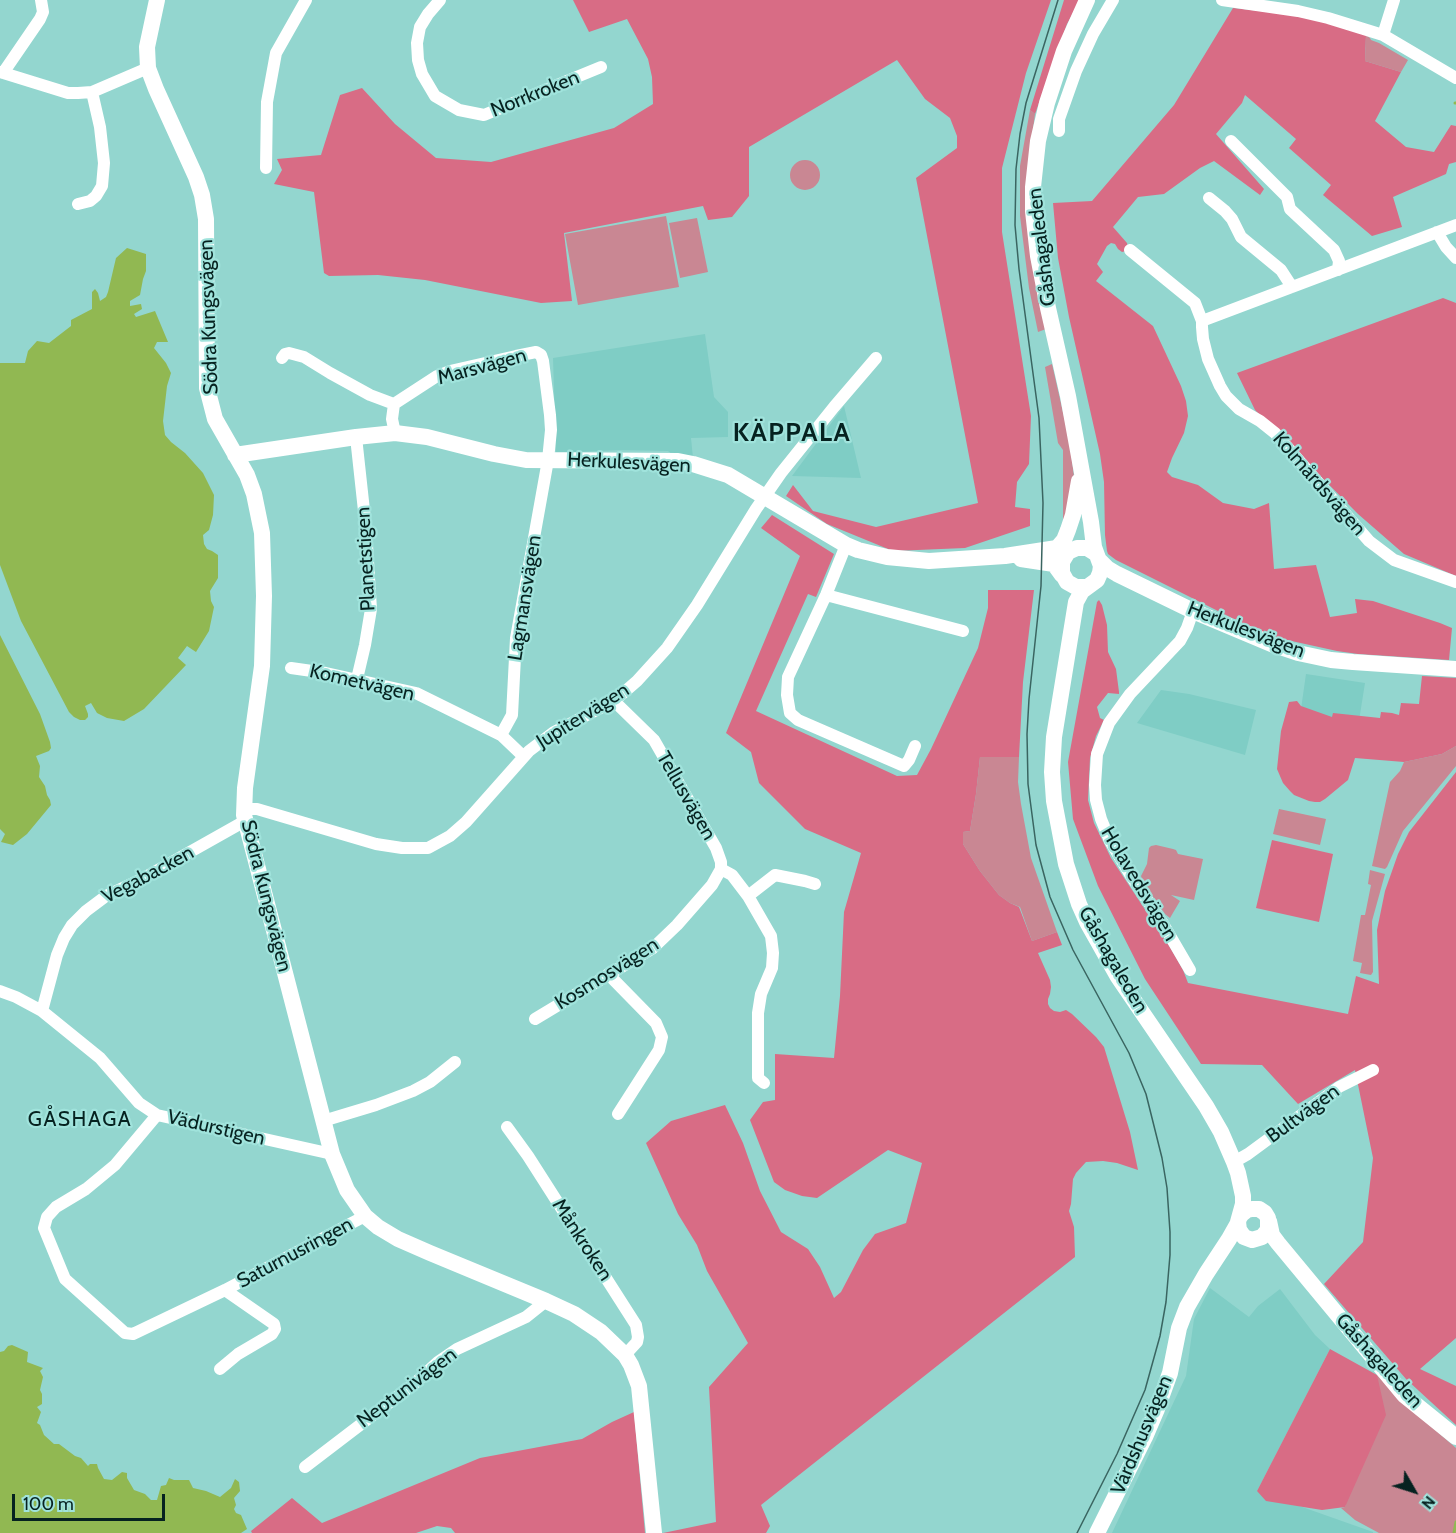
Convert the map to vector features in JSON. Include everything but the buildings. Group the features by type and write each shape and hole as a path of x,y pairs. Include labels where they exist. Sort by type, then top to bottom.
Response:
{"street":[{"path":"41,0 43,12 40,19 1,72 68,93 92,92 148,68"},
{"name":"Södra Kungsvägen","path":"157,0 147,46 148,68 196,177 206,219 207,388 215,418 247,475 254,494 262,533 262,666 245,789 245,815 332,1154 347,1190 365,1216 378,1227 398,1239 546,1301 590,1324 612,1341 625,1355 639,1386 654,1533"},
{"path":"266,168 267,102 276,53 306,0"},
{"name":"Norrkroken","path":"440,0 420,27 417,43 418,60 422,74 435,96 459,110 484,115 601,67"},
{"name":"Gåshagaleden","path":"1087,0 1064,51 1047,103 1038,141 1033,187 1038,256 1068,396 1100,573 1082,591 1076,602 1054,737 1052,772 1054,801 1072,883 1087,922 1118,977 1206,1106 1221,1132 1236,1167 1265,1215 1272,1235 1404,1395 1456,1437"},
{"path":"1059,131 1059,119 1076,71 1093,34 1113,0"},
{"path":"1222,0 1298,11 1383,35 1456,78"},
{"path":"1383,35 1394,0"},
{"path":"78,204 90,201 102,186 104,163 100,127 92,92"},
{"path":"1231,141 1287,197 1290,209 1334,250 1339,261 1338,270"},
{"path":"1209,198 1232,219 1241,237 1281,270 1292,287"},
{"path":"1202,321 1456,225"},
{"path":"1437,231 1446,247 1456,258"},
{"name":"Kolmårdsvägen","path":"1130,250 1195,303 1202,321 1203,339 1208,359 1220,386 1239,409 1275,433 1379,550 1406,565 1456,582"},
{"path":"282,358 289,353 304,357 370,395 394,404 392,419 395,433"},
{"name":"Marsvägen","path":"394,404 442,374 538,353 543,362 551,430 548,460"},
{"name":"Jupitervägen","path":"245,815 257,809 376,844 402,848 428,848 450,836 466,822 523,756 554,732 614,701 637,681 667,648 787,465 876,358"},
{"name":"Herkulesvägen","path":"235,455 395,433 427,436 511,458 658,461 693,464 728,475 846,545 887,557 919,561 956,561 1066,549"},
{"name":"Planetstigen","path":"356,437 366,529 371,609 357,679"},
{"path":"1079,456 1079,479 1073,515 1066,537 1066,549 1084,548 1098,557"},
{"name":"Lagmansvägen","path":"501,735 512,716 516,638 548,460"},
{"name":"Gåshagaleden","path":"1066,654 1064,577 1061,567 1066,549 1079,540 1086,500"},
{"path":"846,545 826,595 788,676 787,695 790,713 798,720 904,766 915,746"},
{"name":"Herkulesvägen","path":"1005,556 1054,564 1064,577"},
{"name":"Herkulesvägen","path":"1098,557 1107,568 1193,611 1298,653 1331,660 1456,669"},
{"path":"1064,577 1080,588 1091,584"},
{"name":"Herkulesvägen","path":"1091,584 1106,581 1146,588"},
{"path":"826,595 963,631"},
{"name":"Holavedsvägen","path":"1190,970 1110,841 1101,819 1095,785 1097,754 1109,723 1130,694 1180,641 1193,611"},
{"name":"Kometvägen","path":"291,668 357,679 416,693 501,735 523,756"},
{"name":"Tellusvägen","path":"614,701 654,740 716,848 721,869 732,875 748,896 771,936 772,968 761,994 758,1014 758,1078 764,1083"},
{"name":"Vegabacken","path":"42,1011 64,938 72,925 86,911 106,896 187,855 245,815"},
{"name":"Kosmosvägen","path":"535,1019 653,948 712,885 721,869"},
{"path":"748,896 775,875 815,884"},
{"path":"608,974 656,1023 662,1037 659,1050 618,1114"},
{"name":"Vädurstigen","path":"0,991 42,1011 100,1058 139,1103 157,1115 332,1154"},
{"path":"323,1120 376,1105 413,1091 430,1082 455,1062"},
{"name":"Bultvägen","path":"1236,1167 1248,1154 1339,1086 1373,1070"},
{"name":"Saturnusringen","path":"157,1115 114,1165 86,1189 56,1207 47,1217 44,1228 64,1280 125,1333 133,1334 225,1290 365,1216"},
{"name":"Månkroken","path":"507,1127 528,1156 636,1326 637,1342 625,1355"},
{"name":"Gåshagaleden","path":"1236,1167 1243,1196 1238,1221"},
{"path":"1252,1239 1266,1234 1269,1226 1265,1215 1250,1209 1244,1212 1238,1221 1241,1234 1267,1247 1318,1293"},
{"name":"Värdshusvägen","path":"1097,1533 1146,1437 1165,1388 1186,1307 1238,1221"},
{"name":"Värdshusvägen","path":"1209,1270 1232,1248 1252,1239"},
{"name":"Saturnusringen","path":"220,1369 238,1354 272,1334 275,1329 274,1324 225,1290"},
{"name":"Neptunivägen","path":"305,1467 415,1383 438,1362 457,1349 526,1317 546,1301"}],"shaded area":[{"path":"573,0 1051,0 1026,73 1002,168 1002,232 1031,416 1029,464 1017,482 1015,507 1030,509 1030,526 965,548 893,551 827,524 786,496 793,485 813,511 876,527 978,503 916,178 957,148 957,136 950,118 925,99 897,60 749,147 749,196 732,217 708,220 703,206 564,233 572,301 541,303 425,280 378,275 329,276 324,273 314,192 274,184 282,170 277,159 321,155 340,95 362,88 395,124 436,158 491,162 614,128 653,104 652,77 648,59 627,19 589,32"},
{"path":"1064,0 1080,0 1067,24 1035,114 1030,110"},
{"path":"1233,8 1305,16 1366,35 1365,61 1401,72 1375,121 1406,147 1434,152 1451,125 1456,126 1456,162 1449,164 1446,174 1393,197 1402,227 1372,236 1323,195 1331,185 1289,148 1296,139 1245,95 1242,103 1216,134 1264,189 1260,195 1214,161 1200,168 1164,194 1138,197 1113,227 1127,243 1126,251 1122,252 1115,244 1111,243 1107,246 1097,264 1103,272 1096,281 1153,326 1181,386 1188,416 1184,433 1167,472 1172,477 1198,485 1223,503 1254,509 1269,503 1274,569 1316,565 1330,617 1357,613 1355,599 1373,601 1452,628 1449,660 1358,654 1264,634 1116,560 1107,551 1104,482 1100,454 1069,317 1058,258 1053,203 1092,201 1174,105"},
{"path":"1366,35 1408,60 1401,72 1365,61"},
{"path":"1030,110 1035,114 1029,160 1046,329 1038,332 1029,288 1020,216 1020,166"},
{"path":"805,160 816,164 820,175 816,186 805,190 794,186 790,175 794,164"},
{"path":"666,216 679,287 578,305 565,234"},
{"path":"697,218 708,272 680,278 669,223"},
{"path":"127,248 146,254 146,271 140,295 130,301 130,306 141,304 142,309 134,314 136,317 155,311 168,342 157,342 154,348 171,373 167,386 163,421 165,435 203,473 214,495 213,515 209,530 203,535 207,549 218,555 218,578 210,591 214,607 209,631 196,652 187,646 178,658 186,665 144,709 124,721 107,718 97,713 91,703 85,706 88,717 80,720 69,712 21,621 0,565 0,363 25,363 28,351 37,341 49,343 71,326 71,320 92,309 92,292 95,289 100,301 106,297 116,258"},
{"path":"1443,298 1456,303 1456,576 1404,554 1358,514 1255,410 1237,373"},
{"path":"705,334 714,397 728,412 728,437 691,438 693,458 673,455 668,451 619,450 556,453 553,358"},
{"path":"1052,364 1070,443 1074,477 1065,525 1063,518 1063,450 1058,443 1045,367"},
{"path":"844,406 861,478 792,476"},
{"path":"772,515 834,554 816,597 808,594 756,711 897,776 917,775 931,749 978,648 988,608 988,590 1034,590 1023,682 1019,757 980,757 970,831 963,832 963,844 999,895 1019,907 1032,941 1057,932 1062,945 1038,953 1050,980 1048,1004 1054,1011 1066,1010 1072,1014 1104,1047 1130,1132 1138,1170 1117,1163 1086,1162 1073,1179 1069,1211 1074,1227 1075,1257 761,1505 770,1526 766,1533 663,1533 716,1522 709,1387 748,1343 707,1271 697,1245 678,1214 646,1143 671,1121 725,1105 743,1143 760,1191 781,1232 808,1249 820,1267 834,1298 841,1292 863,1250 875,1234 906,1223 922,1163 888,1150 817,1198 802,1196 785,1190 774,1182 750,1120 763,1102 775,1100 775,1054 834,1058 844,912 861,853 805,829 759,783 751,752 726,733 800,556 761,528"},
{"path":"1099,600 1107,625 1108,652 1116,669 1119,694 1108,693 1097,707 1100,718 1104,720 1096,736 1090,758 1088,800 1094,823 1111,858 1171,949 1188,983 1348,1014 1356,976 1379,984 1377,930 1385,891 1398,854 1409,832 1456,772 1456,1338 1420,1369 1456,1386 1456,1425 1406,1379 1324,1284 1363,1242 1373,1158 1355,1070 1298,1104 1262,1065 1201,1064 1145,979 1098,886 1073,819 1068,762"},
{"path":"0,635 40,714 51,748 36,756 40,766 39,777 45,786 51,805 27,834 13,845 1,842 5,834 0,829"},
{"path":"1306,674 1365,683 1358,727 1299,723"},
{"path":"1422,676 1456,678 1456,746 1442,754 1404,762 1355,758 1348,780 1320,802 1309,801 1294,795 1283,783 1277,769 1281,731 1289,702 1297,701 1301,706 1332,717 1333,713 1380,718 1381,712 1399,715 1401,703 1419,704"},
{"path":"1161,690 1189,694 1256,710 1245,755 1137,723"},
{"path":"1456,746 1456,766 1403,831 1387,867 1385,869 1372,866 1390,782 1400,771 1404,762 1442,754"},
{"path":"980,757 1019,757 1018,782 1031,858 1057,932 1032,941 1020,907 999,895 963,844 963,832 970,831"},
{"path":"1279,809 1326,819 1320,845 1273,834"},
{"path":"1272,840 1333,854 1319,922 1256,908"},
{"path":"1156,845 1176,850 1178,854 1203,859 1194,900 1171,895 1180,901 1170,918 1165,914 1141,876 1147,864 1149,848"},
{"path":"1370,870 1385,874 1372,921 1373,972 1371,975 1360,973 1362,963 1353,961 1361,915 1365,915 1371,885 1368,884"},
{"path":"1210,1288 1249,1317 1258,1306 1280,1289 1315,1335 1330,1349 1257,1491 1373,1533 1112,1533 1186,1376 1194,1319"},
{"path":"12,1345 28,1352 27,1362 43,1368 40,1371 43,1377 40,1390 42,1404 37,1407 41,1412 37,1423 44,1435 54,1444 59,1444 81,1458 88,1466 97,1464 104,1479 112,1480 122,1472 127,1473 127,1478 134,1490 145,1494 151,1500 157,1500 161,1486 166,1485 169,1478 189,1480 193,1488 220,1497 231,1488 235,1479 239,1482 240,1491 234,1498 236,1505 234,1509 241,1515 247,1529 241,1533 0,1533 0,1352"},
{"path":"1330,1349 1377,1375 1386,1415 1345,1507 1322,1510 1266,1501 1257,1491"},
{"path":"1377,1375 1456,1448 1456,1533 1379,1533 1355,1520 1341,1508 1345,1507"},
{"path":"634,1412 645,1533 455,1533 451,1528 437,1526 416,1533 252,1533 251,1531 292,1498 322,1523 480,1458 582,1439"}],"waterway":[{"path":"1454,1533 1456,1522"}],"tram line":[{"path":"1058,0 1026,103 1016,169 1015,225 1039,418 1043,503 1041,586 1027,734 1028,784 1036,845 1050,897 1073,950 1129,1053 1146,1094 1162,1158 1170,1232 1166,1302 1160,1336 1145,1390 1117,1454 1077,1533"}],"district":[{"name":"KÄPPALA","path":"792,433"},
{"name":"GÅSHAGA","path":"80,1120"}]}
